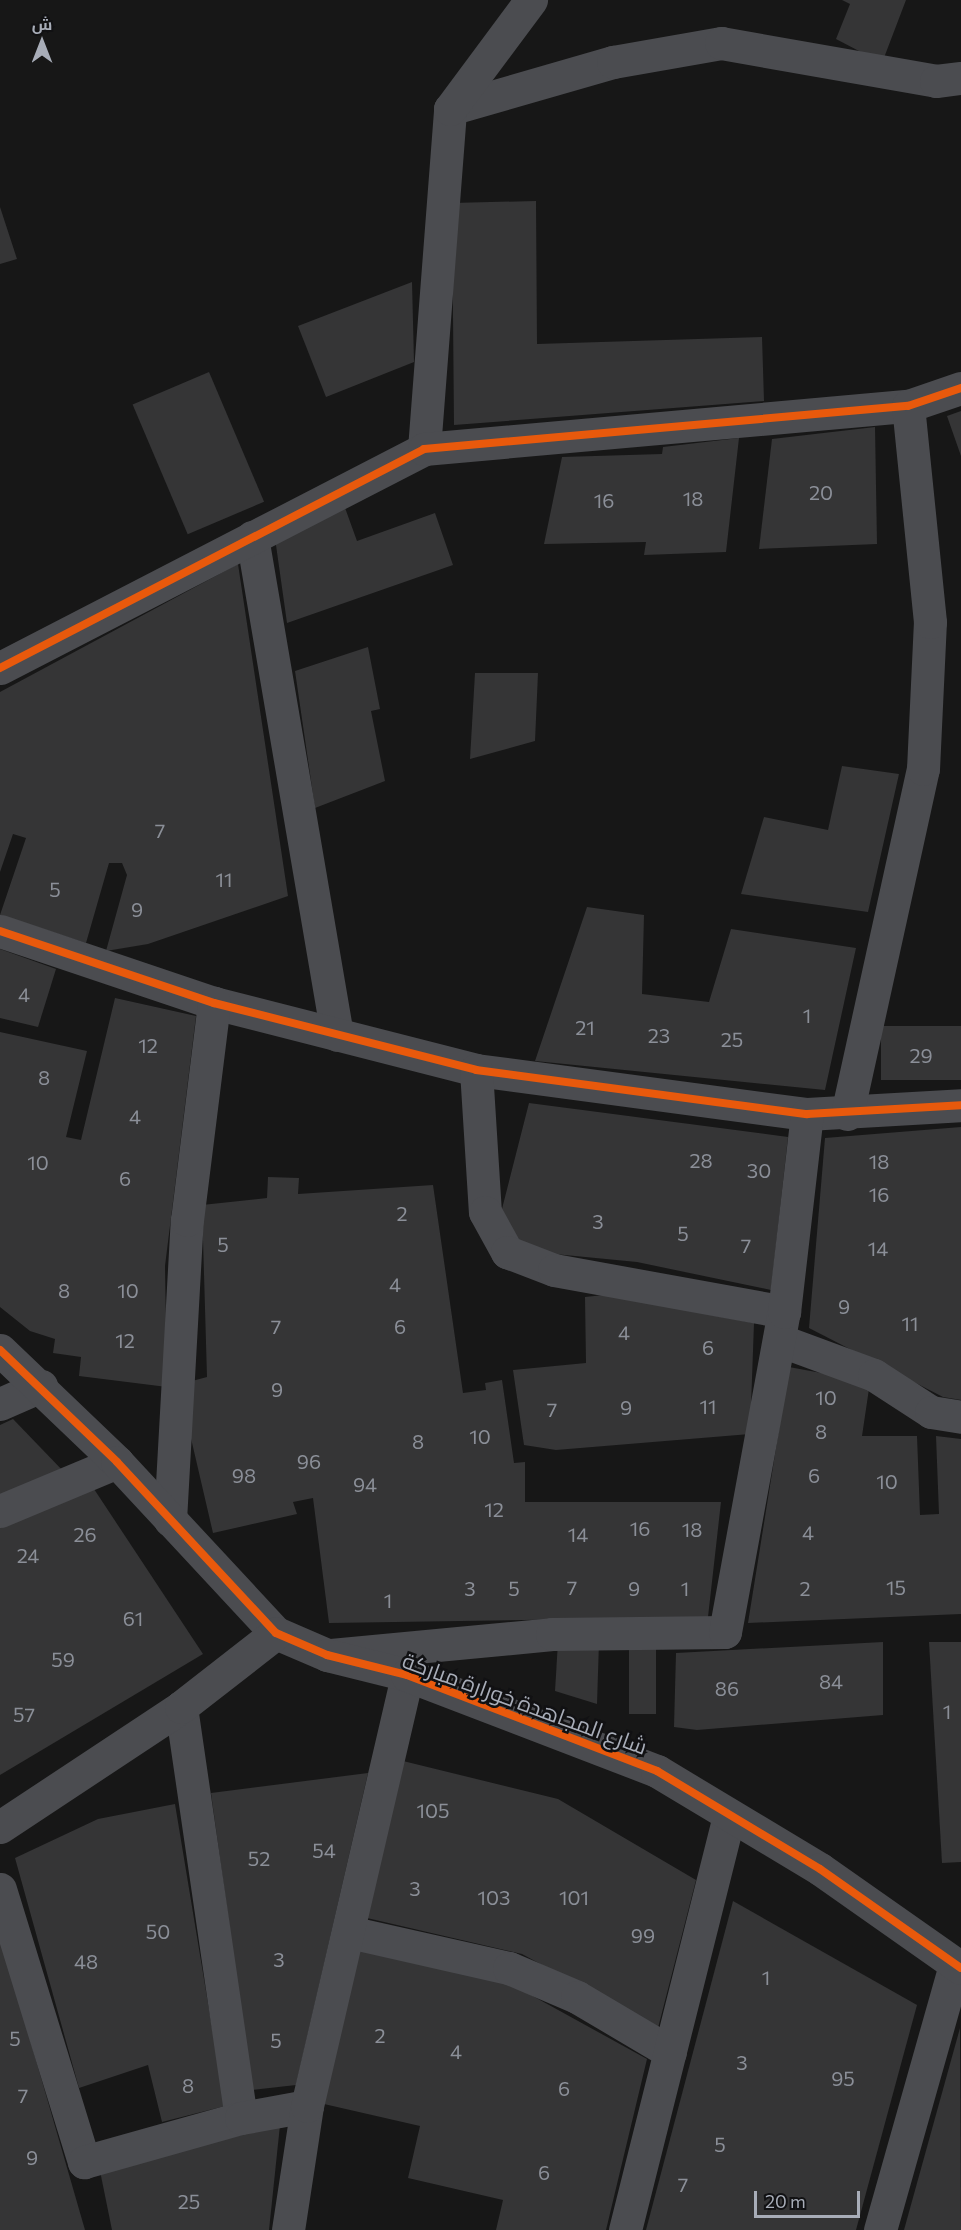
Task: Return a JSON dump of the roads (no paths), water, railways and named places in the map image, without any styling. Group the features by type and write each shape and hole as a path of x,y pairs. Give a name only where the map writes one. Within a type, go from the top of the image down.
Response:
{"street":[{"path":"424,448 450,110 531,0"},
{"path":"450,110 613,62 721,43 936,81 961,78"},
{"path":"0,668 424,448 908,405 961,388"},
{"path":"847,1114 922,769 930,622 908,405"},
{"path":"252,537 338,1035"},
{"path":"0,931 214,1003 476,1070 807,1114 847,1114 961,1105"},
{"path":"170,1520 188,1220 214,1003"},
{"path":"476,1070 485,1212 507,1252 554,1270 781,1326 874,1375 931,1412 961,1417"},
{"path":"327,1655 552,1634 724,1632 781,1326 807,1114"},
{"name":"شارع المجاهدة خورارة مباركة","path":"0,1350 41,1386 117,1462 276,1633 327,1655 407,1675 657,1771 820,1869 958,1967"},
{"path":"0,1404 41,1386"},
{"path":"0,1511 117,1462"},
{"path":"0,1827 181,1707 276,1633"},
{"path":"288,2230 307,2106 407,1675"},
{"path":"181,1707 241,2118"},
{"path":"625,2230 729,1816"},
{"path":"0,1889 84,2162 241,2118 307,2106"},
{"path":"349,1932 509,1968 576,1997 670,2052"},
{"path":"880,2230 958,1967"}]}
